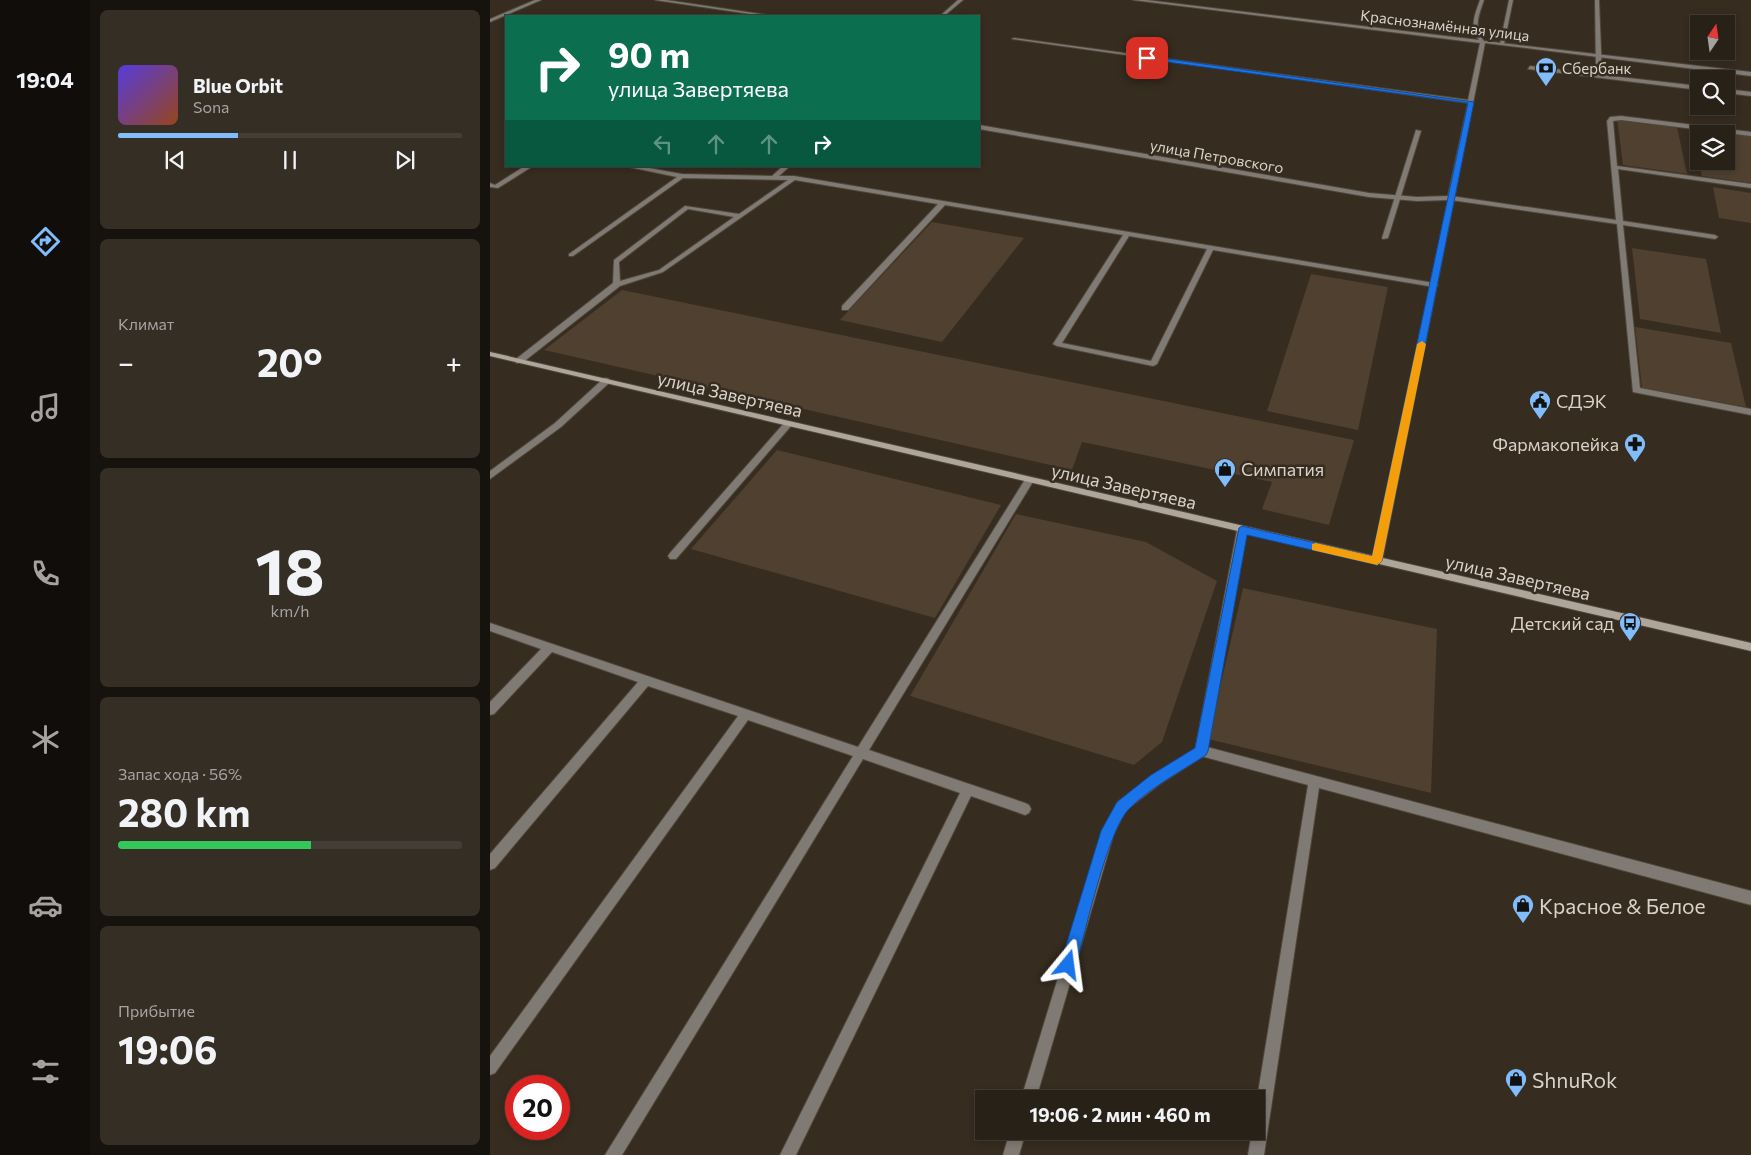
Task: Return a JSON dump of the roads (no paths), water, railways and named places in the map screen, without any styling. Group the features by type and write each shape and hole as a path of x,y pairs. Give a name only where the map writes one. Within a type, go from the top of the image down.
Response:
{"main road":[{"name":"улица Завертяева","path":"490,354 1751,647"}],"street":[{"path":"490,21 539,0"},
{"path":"657,0 762,15"},
{"path":"943,15 961,0"},
{"name":"Краснознамённая улица","path":"1135,0 1751,74"},
{"path":"1377,561 1483,42 1475,35 1474,26 1482,0"},
{"path":"1502,44 1511,0"},
{"path":"1597,0 1598,76"},
{"path":"716,7 722,3"},
{"path":"1014,39 1471,102"},
{"path":"1530,68 1690,87"},
{"path":"1735,92 1751,94"},
{"path":"1751,134 1612,118 1610,121 1636,390 1751,412"},
{"name":"улица Петровского","path":"980,127 1369,196 1451,198 1715,237"},
{"path":"1385,238 1418,131"},
{"path":"490,186 496,187 528,167"},
{"path":"634,167 682,176 794,178 1434,285"},
{"path":"774,178 786,167"},
{"path":"1614,167 1751,186"},
{"path":"571,255 682,176"},
{"path":"519,361 617,284 661,271 794,178"},
{"path":"844,308 943,203"},
{"path":"617,284 616,260 687,207 741,216"},
{"path":"1126,234 1057,344 1153,364 1211,248"},
{"path":"490,476 558,425 606,382"},
{"path":"673,556 788,424"},
{"path":"613,1155 1029,480"},
{"path":"1031,1090 1108,831 1122,806 1156,780 1201,751 1242,530"},
{"path":"490,627 1025,809"},
{"path":"490,710 550,647"},
{"path":"490,864 646,680"},
{"path":"490,1068 746,714"},
{"path":"1201,751 1751,898"},
{"path":"1256,1155 1314,782"},
{"path":"788,1155 968,790"},
{"path":"1011,1155 1015,1140"}],"place":[{"name":"Сбербанк","path":"1546,87"},
{"name":"СДЭК","path":"1540,420"},
{"name":"Фармакопейка","path":"1635,463"},
{"name":"Симпатия","path":"1225,488"},
{"name":"Детский сад","path":"1630,642"},
{"name":"Красное & Белое","path":"1523,924"},
{"name":"ShnuRok","path":"1516,1098"}]}
